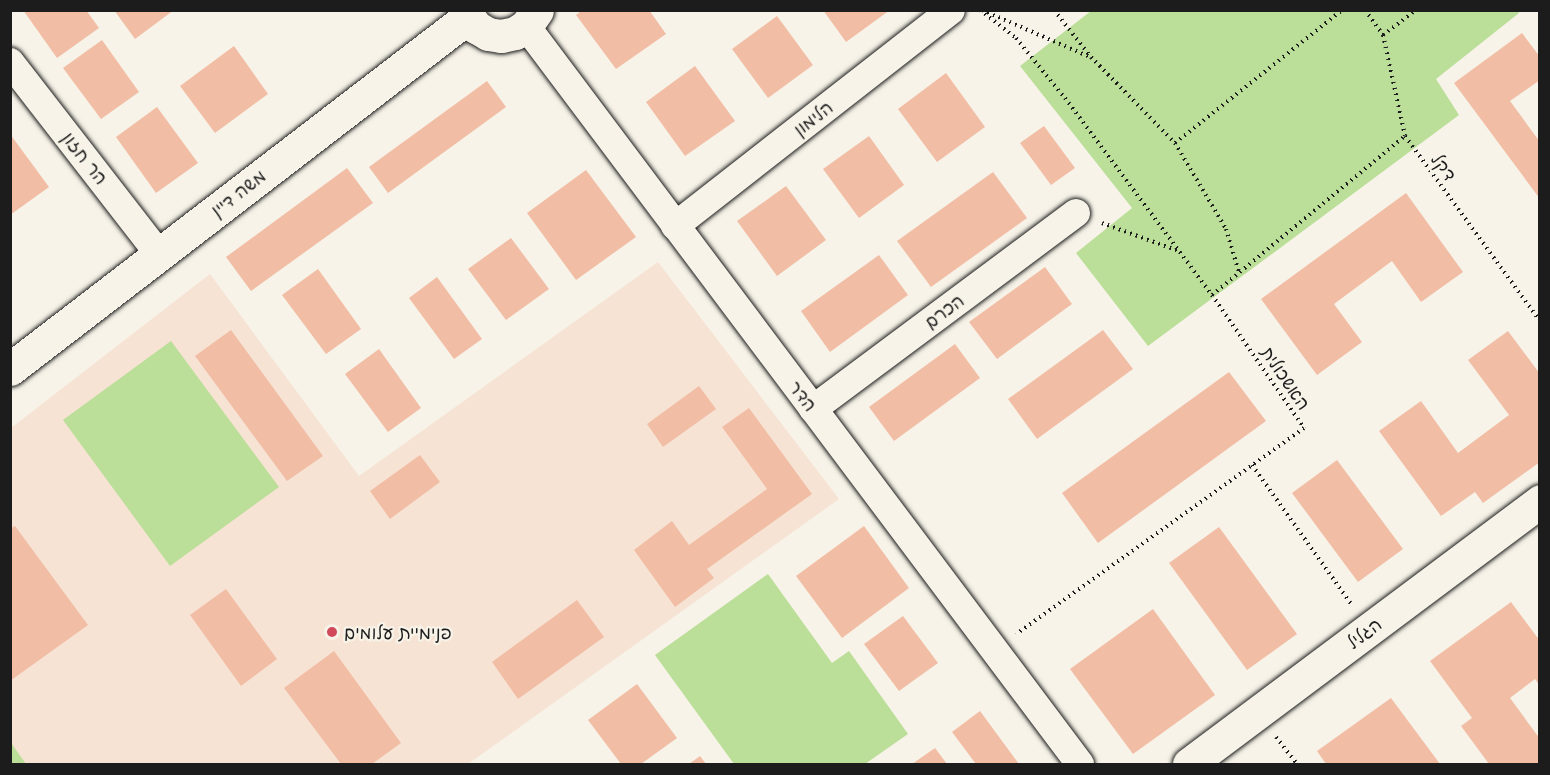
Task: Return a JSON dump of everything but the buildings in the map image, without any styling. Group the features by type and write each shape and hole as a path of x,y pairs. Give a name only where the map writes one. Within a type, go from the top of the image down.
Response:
{"street":[{"name":"הלימון","path":"675,226 951,10"},
{"path":"465,14 488,34 515,33 532,18"},
{"name":"משה דיין","path":"10,369 465,14"},
{"name":"הדר","path":"532,18 675,226 1080,765"},
{"name":"הר חזון","path":"10,62 159,254"},
{"name":"הכרם","path":"813,409 1076,213"},
{"name":"הגליל","path":"1189,765 1539,501"}],"path":[{"path":"981,10 1090,57"},
{"path":"981,10 1016,38 1065,98 1212,295 1405,136"},
{"path":"1054,10 1090,57 1175,143 1226,229 1239,272"},
{"path":"1175,143 1342,10"},
{"name":"דקל","path":"1365,10 1383,35 1405,136 1539,321"},
{"path":"1383,35 1416,10"},
{"path":"1076,213 1179,251"},
{"name":"האשכולית","path":"994,649 1304,428 1212,295"},
{"path":"1252,465 1369,629"}],"shaded area":[{"name":"פנימיית עלומים","path":"658,262 839,499 468,764 11,764 11,428 210,274 359,476"}],"green space":[{"path":"1517,10 1519,13 1436,79 1459,115 1148,346 1076,253 1132,208 1020,66 1091,11"},
{"path":"171,341 279,487 170,566 63,420"},
{"path":"768,574 832,663 849,651 908,734 865,764 734,764 655,655"},
{"path":"11,743 26,764 11,764"}],"place":[{"name":"פנימיית עלומים","path":"332,632"}]}
